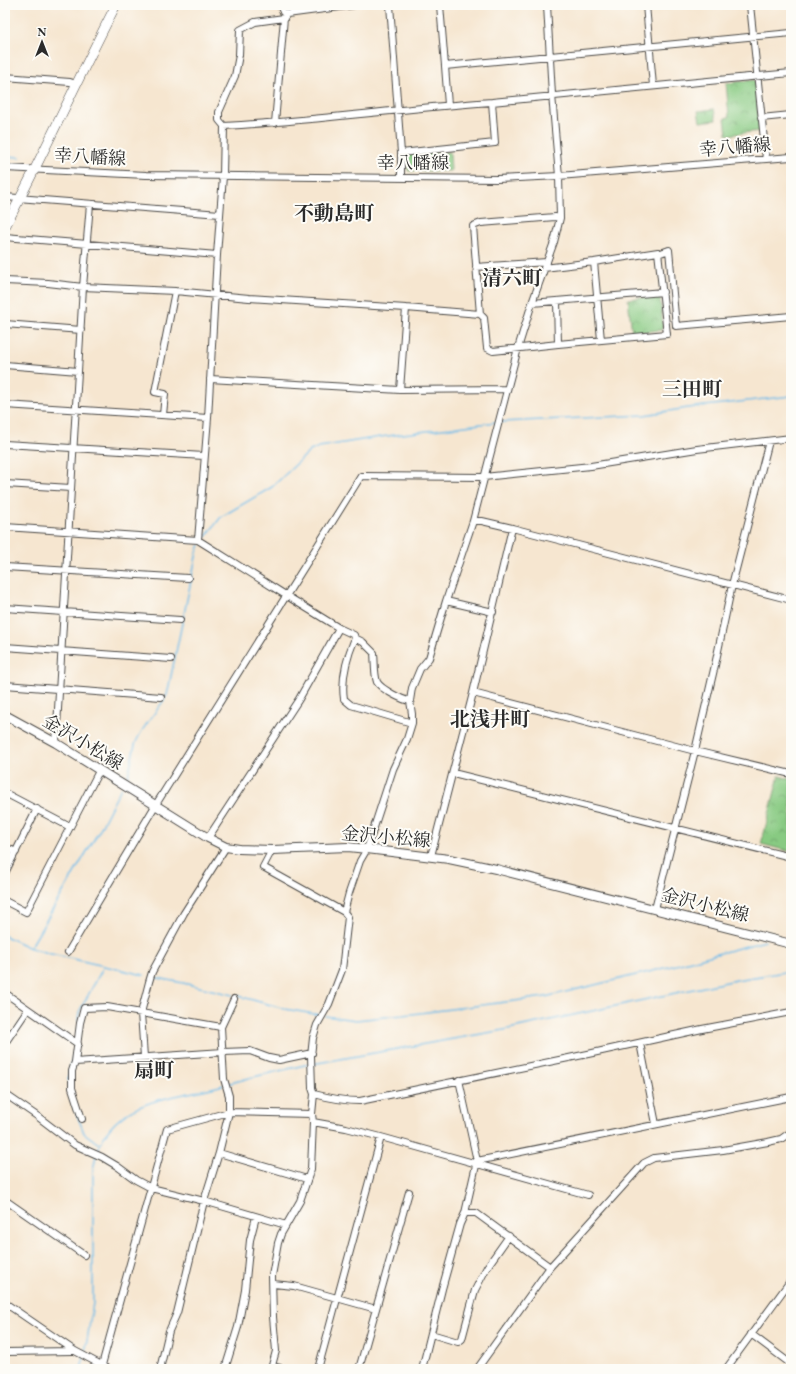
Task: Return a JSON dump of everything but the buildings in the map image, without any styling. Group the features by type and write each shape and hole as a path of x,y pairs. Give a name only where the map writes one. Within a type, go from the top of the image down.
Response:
{"highway":[{"path":"5,227 116,5"}],"main road":[{"name":"金沢小松線","path":"5,715 56,743 208,838 226,847 272,850 348,847 431,856 496,869 791,944"}],"street":[{"path":"275,123 285,16 280,5"},
{"path":"198,540 208,418 223,176 224,126 220,120 220,112 235,76 239,55 240,30 260,20 333,7 355,5"},
{"path":"390,5 401,153 401,178"},
{"path":"440,5 448,105"},
{"path":"344,912 349,893 360,861 367,849 393,769 407,739 412,724 410,701 412,688 420,669 429,658 446,601 473,521 518,348 554,242 560,218 559,176 549,56 547,5"},
{"path":"646,5 653,86"},
{"path":"750,5 756,77 766,159"},
{"path":"445,66 791,33"},
{"path":"224,126 275,123 448,105 791,73"},
{"path":"5,77 70,82 76,84"},
{"path":"401,153 495,143 492,102"},
{"path":"762,118 791,115"},
{"name":"幸八幡線","path":"5,168 34,168 146,175 497,179 559,176 791,157"},
{"path":"5,197 220,214"},
{"path":"56,743 83,287 90,204"},
{"path":"560,218 548,217 481,223 473,226 480,314 484,318 487,348 493,351 667,334 658,254"},
{"path":"5,237 217,255"},
{"path":"544,268 658,252 658,254 669,250 676,326 791,316"},
{"path":"476,268 546,262"},
{"path":"594,262 601,340"},
{"path":"5,281 48,283 83,287 175,290 249,298 480,314"},
{"path":"163,415 165,394 155,392 175,290"},
{"path":"532,304 663,292"},
{"path":"557,301 558,344"},
{"path":"400,390 406,308"},
{"path":"5,324 81,330"},
{"path":"5,365 78,371"},
{"path":"210,379 400,390 507,389"},
{"path":"5,405 208,418"},
{"path":"68,952 156,806 361,476 484,477 590,466 697,449 791,438"},
{"path":"655,909 695,751 732,585 769,441"},
{"path":"5,444 204,456"},
{"path":"5,484 72,488"},
{"path":"473,521 482,521 512,528 791,600"},
{"path":"5,527 198,540 339,628 354,635 355,638 363,642 374,653 378,683 385,689 405,700 410,701"},
{"path":"431,856 473,693 512,528"},
{"path":"5,567 188,578"},
{"path":"446,601 493,612"},
{"path":"5,608 180,620"},
{"path":"208,838 299,699 339,628"},
{"path":"355,638 347,660 344,676 342,689 344,700 350,705 412,724"},
{"path":"5,647 171,659"},
{"path":"5,685 160,697"},
{"path":"473,693 695,751 791,774"},
{"path":"5,901 26,912 99,771"},
{"path":"453,772 791,857"},
{"path":"5,792 70,827"},
{"path":"5,873 37,809"},
{"path":"5,847 16,852"},
{"path":"144,1057 141,1013 148,982 184,914 226,847"},
{"path":"272,850 263,868 344,912 348,917 342,970 329,1004 317,1025 311,1054 313,1091 311,1169 300,1201 286,1225 278,1243 272,1276 276,1351 271,1367 284,1369"},
{"path":"5,993 78,1044"},
{"path":"160,1369 169,1331 177,1313 204,1201 219,1153 229,1112 229,1096 224,1078 221,1027 234,999"},
{"path":"82,1119 72,1088 72,1071 75,1062 80,1023 84,1008 107,1007 221,1027"},
{"path":"5,1043 28,1009"},
{"path":"313,1091 328,1098 360,1101 702,1029 791,1012"},
{"path":"640,1043 656,1124"},
{"path":"75,1062 250,1051 278,1060 311,1054"},
{"path":"422,1369 460,1224 465,1214 476,1163 459,1080"},
{"path":"5,1094 75,1145 102,1157 136,1180 151,1188 204,1201 286,1225"},
{"path":"476,1163 656,1124 791,1097"},
{"path":"102,1365 168,1129 229,1112 312,1114"},
{"path":"313,1122 346,1128 381,1137 588,1195"},
{"path":"478,1369 548,1265 644,1163 654,1158 723,1150 768,1142 781,1139 791,1132"},
{"path":"318,1369 381,1137"},
{"path":"219,1153 307,1179"},
{"path":"359,1369 409,1192"},
{"path":"5,1200 84,1255"},
{"path":"465,1214 476,1213 548,1265"},
{"path":"225,1369 238,1327 245,1290 250,1240 256,1217"},
{"path":"431,1334 458,1342 462,1339 475,1290 488,1267 509,1236"},
{"path":"726,1369 791,1280"},
{"path":"273,1284 294,1286 376,1309"},
{"path":"5,1303 75,1351 109,1369"},
{"path":"751,1334 791,1364"},
{"path":"5,1352 75,1351"}],"green space":[{"path":"755,80 760,131 727,135 725,118 729,117 726,83"},
{"path":"714,109 716,120 700,122 698,111"},
{"path":"450,152 451,171 408,171 407,155"},
{"path":"660,297 663,327 661,330 632,333 628,299"},
{"path":"779,776 791,779 791,852 761,844"}],"waterway":[{"path":"5,156 20,157"},
{"path":"501,422 644,415 688,408 791,396"},
{"path":"204,539 221,517 272,487 310,451 319,447 380,437 496,422"},
{"path":"124,783 129,773 136,742 167,695 197,552 200,545"},
{"path":"30,948 99,831 121,788"},
{"path":"5,936 28,947 51,954 144,975"},
{"path":"325,1016 356,1020 545,997 661,969 765,941"},
{"path":"78,1020 79,1012 104,966"},
{"path":"312,1064 504,1030 736,980 791,971"},
{"path":"153,977 233,995"},
{"path":"239,996 285,1009 320,1015"},
{"path":"69,1086 68,1077 74,1051"},
{"path":"227,1084 309,1064"},
{"path":"97,1153 105,1135 117,1121 132,1111 149,1103 223,1085"},
{"path":"70,1092 84,1133 99,1144"},
{"path":"85,1353 93,1303 93,1170 96,1156"},
{"path":"81,1369 84,1357"}],"district":[{"name":"不動島町","path":"334,213"},
{"name":"清六町","path":"512,278"},
{"name":"三田町","path":"692,389"},
{"name":"北浅井町","path":"490,719"},
{"name":"扇町","path":"154,1070"}]}
